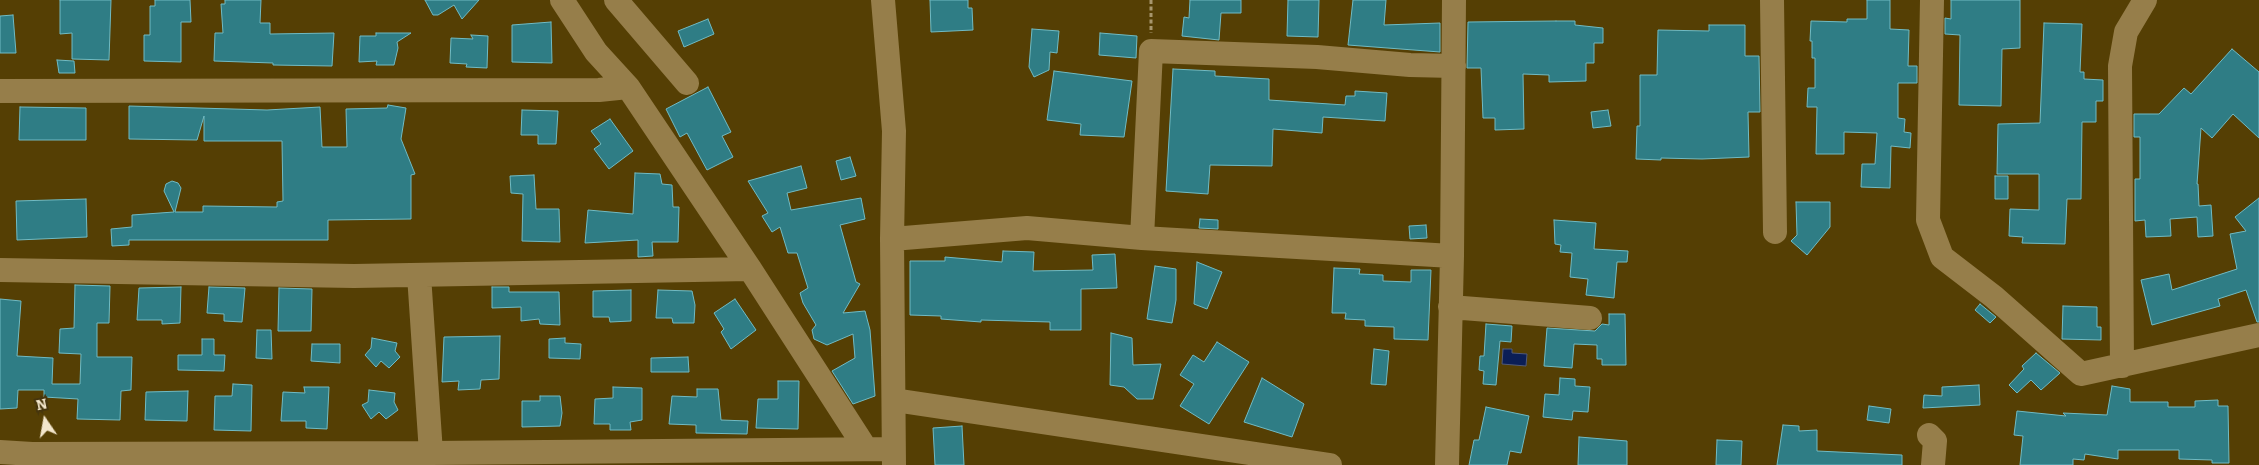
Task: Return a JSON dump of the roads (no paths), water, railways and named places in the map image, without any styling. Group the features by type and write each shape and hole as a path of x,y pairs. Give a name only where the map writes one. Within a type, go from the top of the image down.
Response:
{"street":[{"path":"562,0 596,52 628,87 750,269 866,449"},
{"path":"616,0 687,83"},
{"path":"0,452 430,459 866,449 893,457 892,238 894,131 883,0"},
{"path":"1447,465 1452,256 1454,0"},
{"path":"1772,0 1775,232"},
{"path":"1932,0 1928,220 1942,257 1994,297 2081,374 2259,335"},
{"path":"2122,366 2120,66 2126,32 2145,0"},
{"path":"1142,238 1151,51 1317,57 1454,66"},
{"path":"0,91 599,90 628,87"},
{"path":"892,238 1027,228 1142,238 1452,256"},
{"path":"0,270 354,276 750,269"},
{"path":"419,275 430,459"},
{"path":"1450,307 1590,318"},
{"path":"894,400 1330,465"},
{"path":"1929,435 1935,441 1933,465"}],"water":[{"path":"1503,349 1512,349 1512,353 1527,354 1526,366 1502,364"}]}
